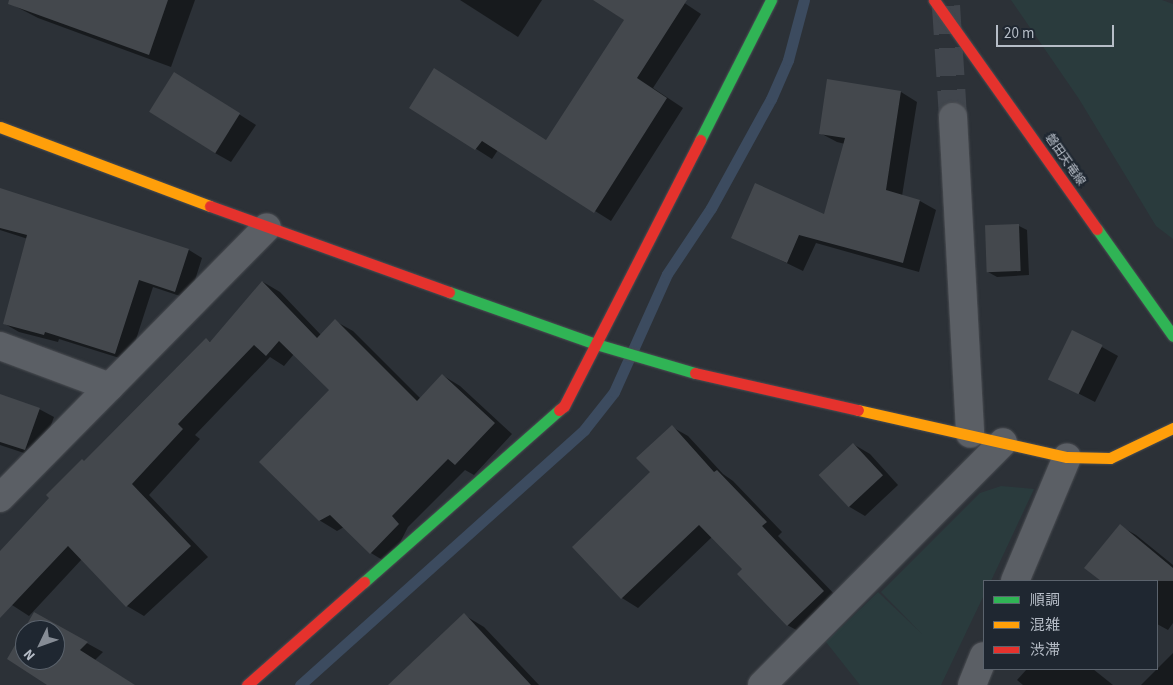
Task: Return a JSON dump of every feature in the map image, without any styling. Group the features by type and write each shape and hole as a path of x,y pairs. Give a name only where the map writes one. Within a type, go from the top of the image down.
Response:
{"street":[{"path":"247,685 564,406 771,0"},
{"name":"磐田天竜線","path":"934,0 1173,336"},
{"path":"953,117 970,434"},
{"path":"0,127 267,227 596,344 674,368 1067,457 1110,458 1173,428"},
{"path":"0,498 267,227"},
{"path":"0,346 110,387"},
{"path":"762,685 1003,442"},
{"path":"1015,580 1067,457"},
{"path":"972,685 983,658"}],"shaded area":[{"path":"1011,0 1162,0 1173,4 1173,239 1156,226 1079,99"},
{"path":"1001,486 1034,489 991,580 983,580 983,597 941,685 860,685 826,642 878,592 922,634 881,592 980,493"}],"building":[{"path":"9,0 168,0 149,55 8,4"},
{"path":"593,0 687,0 637,78 667,98 594,213 482,141 475,150 409,108 434,68 546,140 624,20"},
{"path":"174,72 240,113 215,153 149,112"},
{"path":"827,79 901,91 886,190 920,200 903,263 799,235 787,263 731,238 755,183 824,214 845,138 819,134"},
{"path":"0,188 189,249 175,292 139,280 115,354 45,332 44,335 3,324 27,235 0,228"},
{"path":"1019,224 1021,271 987,272 985,225"},
{"path":"262,281 317,338 335,319 417,401 442,374 495,423 455,465 448,459 392,516 399,524 370,554 330,515 319,521 259,462 329,390 279,341 266,356 254,345 178,424 183,429 132,484 191,546 126,607 68,546 0,618 0,551 49,498 46,495 82,459 84,461 206,338 210,342"},
{"path":"1072,330 1103,345 1078,394 1048,379"},
{"path":"0,394 40,408 25,450 0,442"},
{"path":"672,425 714,472 717,470 767,522 762,526 824,591 787,626 737,574 742,569 699,525 621,599 572,547 650,472 636,458"},
{"path":"853,443 883,475 849,507 819,475"},
{"path":"1120,524 1173,568 1173,581 1100,580 1084,568"},
{"path":"34,612 48,620 29,620"},
{"path":"464,613 531,685 388,685"},
{"path":"65,629 88,642 80,650 135,685 47,685 24,670 65,670"},
{"path":"15,645 15,664 7,659"}],"waterway":[{"path":"300,685 584,430 614,392 667,274 711,208 771,99 788,60 804,0"}],"tunnel":[{"path":"946,6 953,117"}],"traffic: fast":[{"path":"700,140 771,0"},
{"path":"1097,229 1173,336"},
{"path":"449,292 596,344 695,373"},
{"path":"364,582 559,410"}],"traffic: slow":[{"path":"0,127 210,206"},
{"path":"858,410 1067,457 1110,458 1173,428"}],"traffic: jam":[{"path":"934,0 1097,229"},
{"path":"559,410 564,406 700,140"},
{"path":"210,206 449,292"},
{"path":"695,373 858,410"},
{"path":"247,685 364,582"}]}
